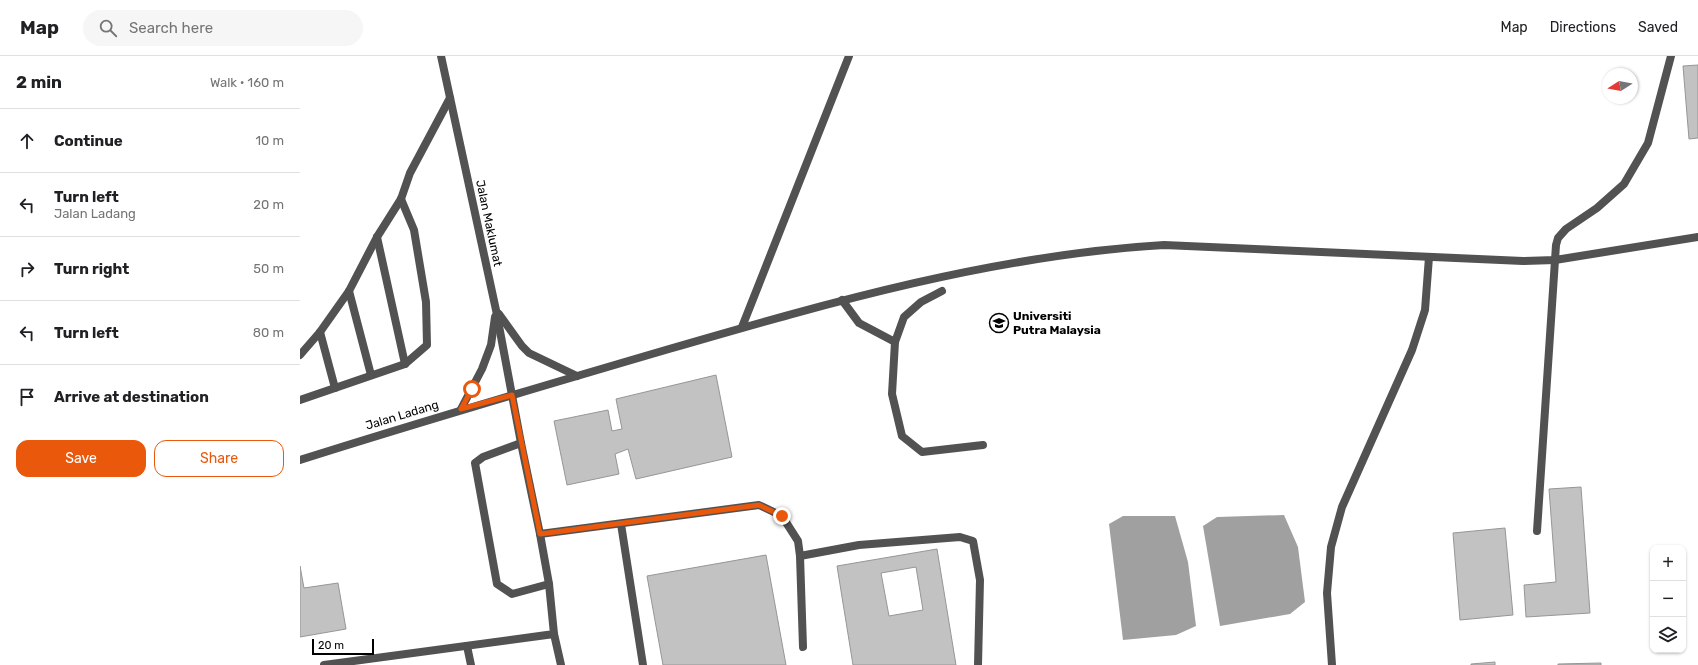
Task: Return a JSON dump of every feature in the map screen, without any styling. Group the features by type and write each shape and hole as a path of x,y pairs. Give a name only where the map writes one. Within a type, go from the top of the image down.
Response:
{"street":[{"name":"Jalan Maklumat","path":"441,56 496,310 540,534 549,584 554,634 561,665"},
{"path":"742,327 849,56"},
{"path":"1537,531 1555,260 1558,238 1566,229 1597,208 1624,184 1648,143 1671,56"},
{"path":"300,355 320,332 349,291 377,237 401,198 410,173 450,98"},
{"path":"300,400 405,364 427,345 426,302 414,230 401,198"},
{"path":"377,237 405,364"},
{"name":"Jalan Ladang","path":"300,460 461,409 742,327 842,300 950,275 1032,259 1164,245 1524,261 1555,260 1698,237"},
{"path":"1332,665 1327,593 1331,547 1342,507 1412,350 1425,310 1429,257"},
{"path":"349,291 371,375"},
{"path":"942,291 921,302 904,318 895,342 892,394 902,436 922,452 983,444"},
{"path":"842,300 859,323 895,342"},
{"path":"496,310 512,334 529,353 577,376"},
{"path":"461,409 482,369 491,345 496,310"},
{"path":"320,332 335,388"},
{"path":"521,443 483,457 475,463 497,584 512,594 549,584"},
{"path":"540,534 759,505 782,516 798,541 800,556 803,646"},
{"path":"621,524 643,665"},
{"path":"800,556 859,545 890,542 960,537 973,541 980,580 978,665"},
{"path":"324,665 554,634"},
{"path":"467,646 471,665"}],"shaded area":[{"path":"1284,515 1298,547 1305,602 1290,614 1220,626 1203,526 1217,517"},
{"path":"1123,516 1175,516 1188,562 1196,626 1176,635 1123,640 1109,524"}],"building":[{"path":"1698,65 1698,138 1689,139 1683,66"},
{"path":"716,375 732,457 636,479 628,449 615,454 619,474 567,485 554,421 608,410 612,431 622,429 616,399"},
{"path":"1581,487 1590,613 1526,617 1524,585 1556,582 1549,489"},
{"path":"1505,528 1513,615 1460,620 1453,533"},
{"path":"937,549 956,665 853,665 837,566","holes":["916,567 923,610 889,616 881,573"]},
{"path":"766,555 786,665 663,665 647,576"},
{"path":"300,566 304,588 338,583 346,629 300,637"},
{"path":"1495,662 1495,665 1471,665 1471,664"},
{"path":"1601,663 1601,665 1558,665 1558,664"}],"place":[{"name":"Universiti Putra Malaysia","path":"999,323"}],"route":[{"path":"472,389 461,409 512,395 540,534 759,505 782,516"}]}
